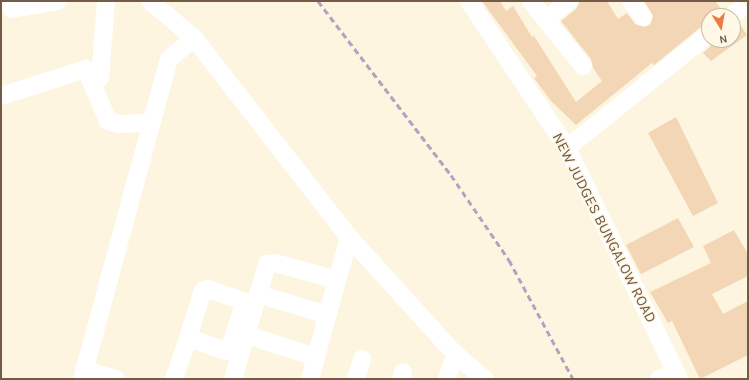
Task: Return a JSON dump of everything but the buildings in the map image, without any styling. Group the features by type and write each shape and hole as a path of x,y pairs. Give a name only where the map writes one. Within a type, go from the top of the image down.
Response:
{"street":[{"path":"11,1 12,9 58,1"},
{"path":"100,78 106,1"},
{"path":"150,1 194,38 350,237 455,354 484,379"},
{"name":"NEW JUDGES BUNGALOW ROAD","path":"469,1 568,148 672,377"},
{"path":"531,1 583,66"},
{"path":"546,20 569,1"},
{"path":"631,1 643,17"},
{"path":"116,379 83,375 169,59 194,38"},
{"path":"568,148 701,40"},
{"path":"1,96 86,68 108,121 119,124 152,123"},
{"path":"310,379 350,237"},
{"path":"233,379 268,264 271,262 337,280"},
{"path":"258,294 328,315"},
{"path":"246,335 316,357"},
{"path":"174,379 188,338"},
{"path":"447,379 455,354"},
{"path":"356,379 362,359"}],"railway":[{"path":"318,1 451,175 509,260 573,379"}]}
